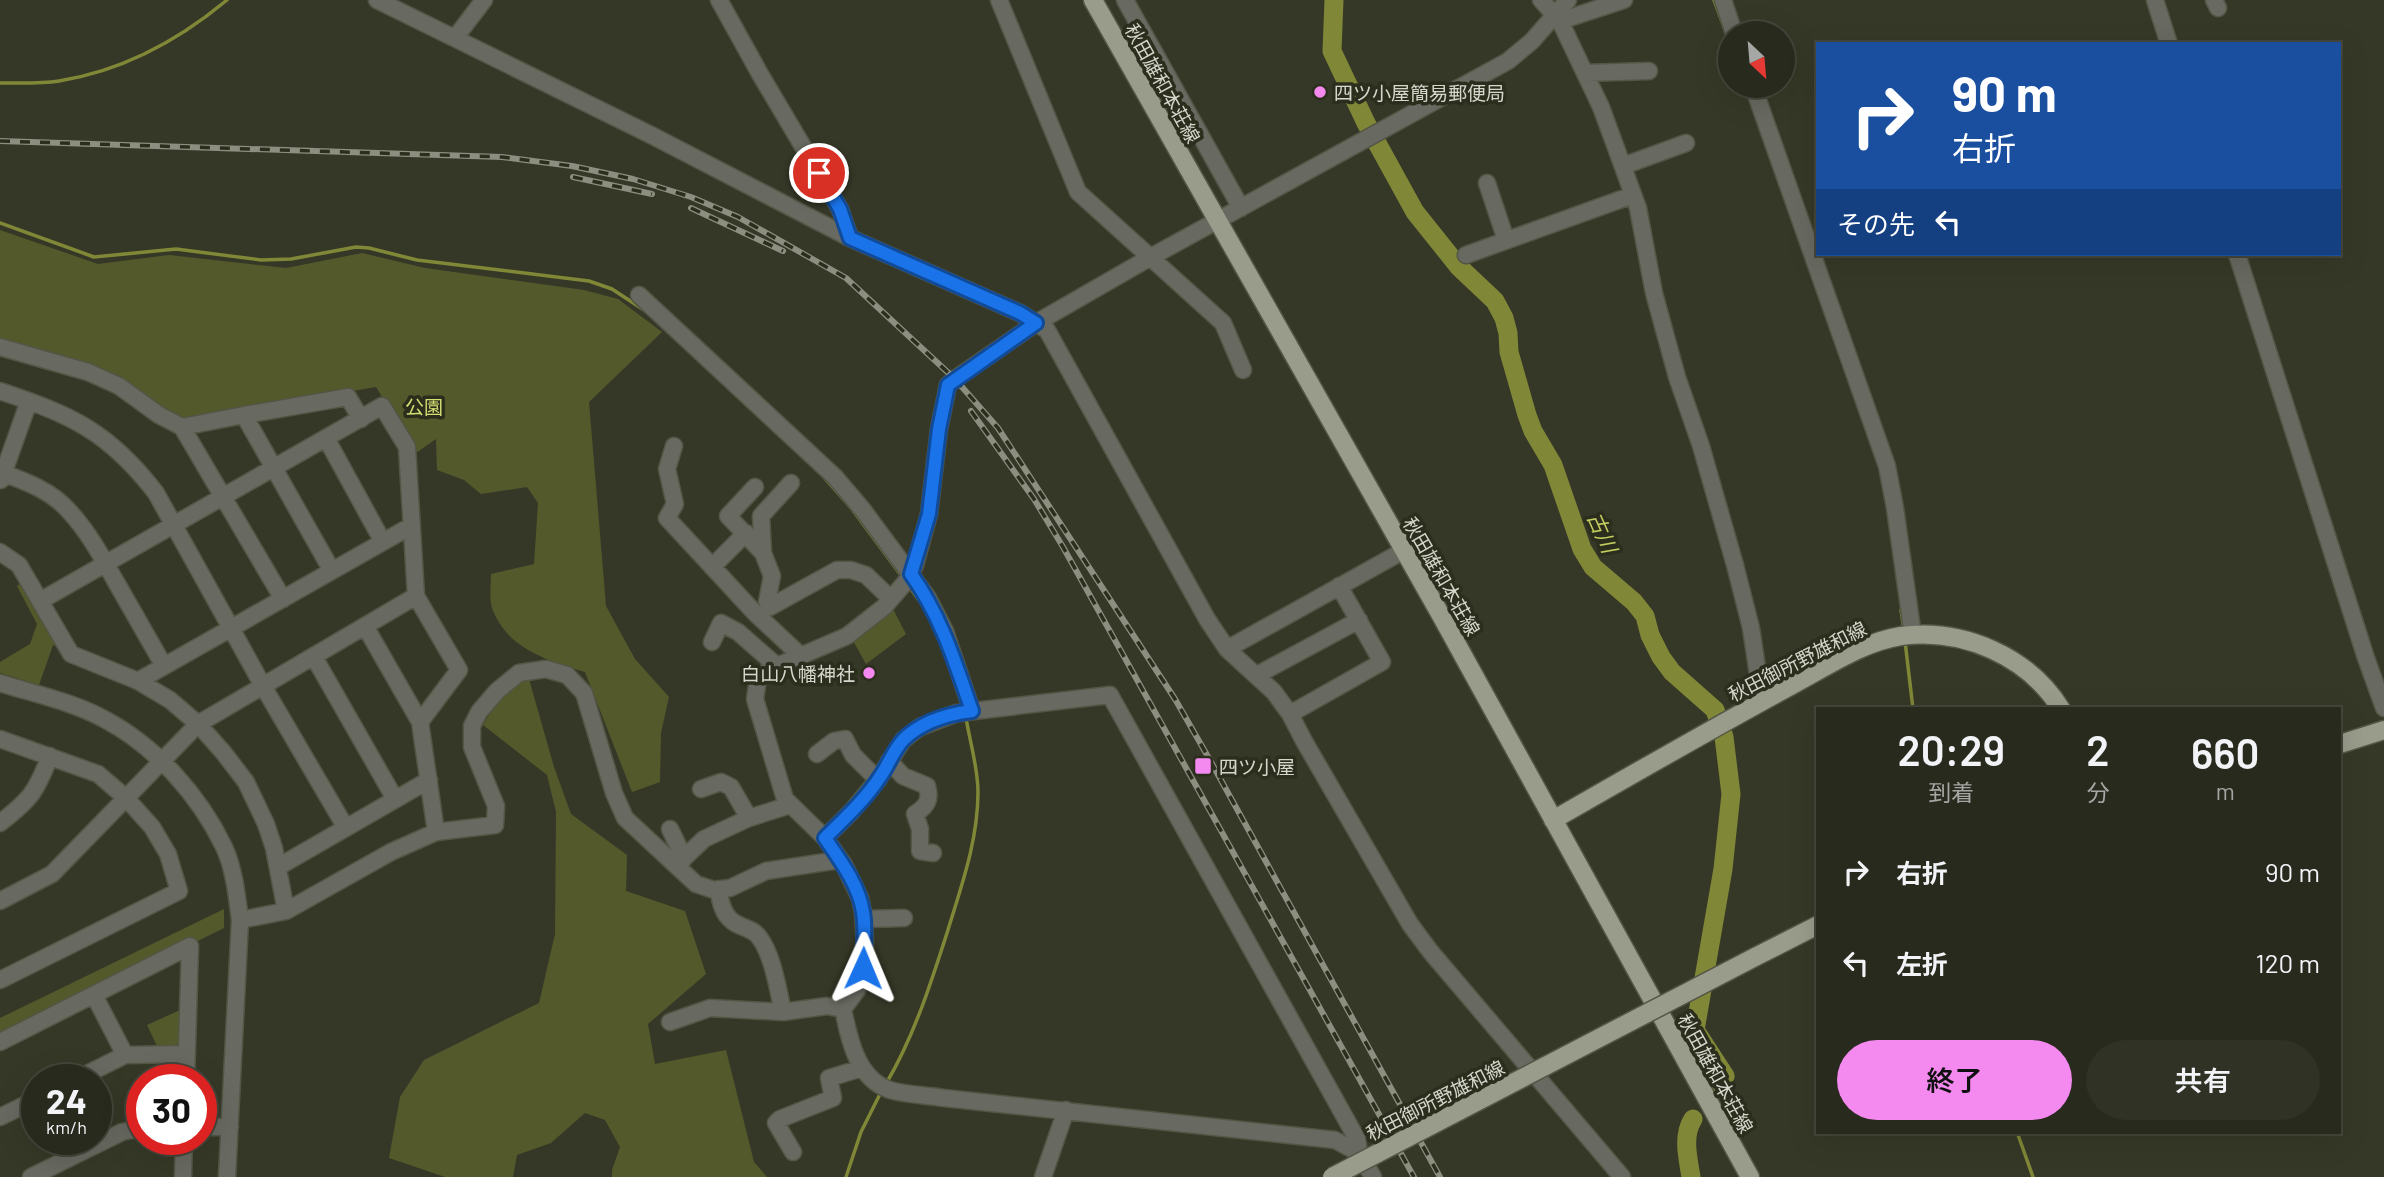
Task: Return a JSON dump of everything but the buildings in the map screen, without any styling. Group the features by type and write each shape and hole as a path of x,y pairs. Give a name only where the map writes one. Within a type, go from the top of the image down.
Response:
{"main road":[{"name":"秋田雄和本荘線","path":"1093,0 1443,619 1750,1177"},
{"name":"秋田御所野雄和線","path":"1553,820 1762,701 1880,641 1908,636 1939,636 1997,650 2049,689 2061,707"},
{"path":"2341,744 2384,730"},
{"name":"秋田御所野雄和線","path":"1332,1177 1816,926"}],"street":[{"path":"377,0 850,238 1020,313 1047,330 1207,619 1227,649 1274,692 1290,714 1410,924 1622,1177"},
{"path":"455,38 484,0"},
{"path":"719,0 840,209 850,238"},
{"path":"999,0 1077,192 1223,323 1243,370"},
{"path":"1125,0 1241,208"},
{"path":"1541,0 1557,19 1601,107 1638,208 1654,293 1701,446 1751,628 1762,701"},
{"path":"1359,1153 1335,1140 944,1098 884,1087 862,1068 843,1009 857,990 863,968 860,898 825,838 785,799 755,699 758,679 778,667 847,636 884,607 903,585 929,514 939,429 948,385 1036,323 1508,61 1557,19 1568,0"},
{"path":"1557,19 1624,0"},
{"path":"1723,0 1730,21"},
{"path":"2155,0 2168,42"},
{"path":"1585,73 1649,71"},
{"path":"1757,98 1887,466 1895,508 1908,636"},
{"path":"1623,166 1686,143"},
{"path":"1487,183 1506,240"},
{"path":"1465,255 1633,195"},
{"path":"2238,256 2384,708"},
{"path":"639,295 835,477 863,510 903,585"},
{"path":"0,347 88,373 119,386 159,415 183,427 283,599"},
{"path":"0,391 74,419 110,442 141,473 156,493 263,686 346,828"},
{"path":"183,427 348,397 361,419"},
{"path":"29,401 2,478 39,488 68,509 85,530 164,666"},
{"path":"40,601 382,406 407,447 416,596 459,670 420,722"},
{"path":"244,415 332,571"},
{"path":"326,438 383,542"},
{"path":"674,446 667,469 675,504 667,518 712,567 766,613 802,657"},
{"path":"766,613 772,576 763,553 761,516 791,483"},
{"path":"755,487 728,516 763,553"},
{"path":"138,681 411,526"},
{"path":"712,567 746,533"},
{"path":"1227,649 1403,551"},
{"path":"0,552 19,565 71,654 138,681 170,700 198,724 223,752 246,782 266,824 286,911"},
{"path":"766,613 838,570 851,570 903,585 929,598 945,631 967,711"},
{"path":"1290,714 1382,662 1339,586"},
{"path":"0,901 52,874 198,724 416,596"},
{"path":"1257,675 1359,620"},
{"path":"712,642 721,623 753,644 778,667"},
{"path":"365,626 420,722 436,832"},
{"path":"314,657 395,800"},
{"path":"240,919 286,911 391,852 436,832 495,825 496,806 472,747 472,726 479,712 497,691 519,673 546,669 567,675 584,693 614,793 625,818 682,863"},
{"path":"0,683 105,719 135,737 162,761 198,803 225,848 240,919 227,1177"},
{"path":"825,838 878,780 903,740 920,727 967,711 1111,695 1357,1139 1359,1153 1373,1177"},
{"path":"0,739 98,774 127,798 152,827 168,854 179,891 0,979"},
{"path":"817,754 834,741 845,739 853,755 878,780"},
{"path":"0,823 36,790 50,756"},
{"path":"889,761 902,776 927,786 930,797 925,808 915,814 920,829 920,851 933,853"},
{"path":"278,867 429,780"},
{"path":"701,789 721,782 731,787 749,818"},
{"path":"682,863 704,839 749,818 790,805"},
{"path":"670,829 682,863 696,884 718,889 730,888 766,871 839,860"},
{"path":"718,889 730,920 753,930 761,939 776,976 783,1012"},
{"path":"863,919 904,918"},
{"path":"0,1042 190,946 187,1064"},
{"path":"94,995 125,1055"},
{"path":"670,1022 710,1008 783,1012 827,1006 843,1009"},
{"path":"107,1064 125,1055 187,1054"},
{"path":"793,1152 776,1123 832,1098 829,1078 862,1068"},
{"path":"0,1117 21,1107"},
{"path":"1043,1177 1066,1110"},
{"path":"217,1127 230,1127"},
{"path":"31,1177 126,1131"},
{"path":"183,1177 184,1155"}],"green space":[{"name":"公園","path":"0,230 98,264 169,255 286,268 362,253 425,268 584,290 618,299 662,332 589,402 606,606 635,659 669,697 661,733 660,782 632,792 585,672 543,657 518,643 499,622 492,608 491,574 534,564 538,503 527,487 481,494 464,480 437,470 436,439 416,453 376,387 183,420 132,386 0,346"},
{"path":"24,581 65,650 53,645 39,685 0,673 0,662 30,644 37,624 17,586"},
{"path":"893,609 906,634 866,664 852,639"},
{"path":"529,679 554,767 571,814 627,855 626,891 685,911 706,974 648,1024 655,1064 726,1050 754,1162 767,1177 612,1177 620,1147 605,1120 585,1113 551,1143 517,1155 513,1177 445,1177 389,1158 400,1097 424,1060 539,1003 555,934 556,812 547,775 483,725 508,691"},
{"path":"224,909 224,928 0,1039 0,1018"},
{"path":"180,1010 181,1042 178,1047 158,1048 147,1025"}],"waterway":[{"path":"0,83 52,82 127,62 169,41 227,0"},
{"name":"古川","path":"1334,0 1332,51 1366,123 1415,212 1459,267 1495,301 1504,318 1509,352 1527,415 1553,465 1582,549 1593,567 1634,602 1645,616 1650,635 1672,672 1715,710 1724,737 1731,794 1723,869 1695,1030 1725,1076 1719,1084"},
{"path":"1714,0 1722,21"},
{"path":"0,223 94,257 176,249 261,260 291,259 356,247 369,248 417,260 589,281 612,289 644,310"},
{"path":"678,341 808,462"},
{"path":"824,477 852,509 903,578"},
{"path":"908,585 926,610"},
{"path":"1901,610 1904,630"},
{"path":"1905,641 1913,707"},
{"path":"887,1082 906,1046 928,990 972,846 978,783 966,718"},
{"path":"846,1177 861,1132 881,1092"},
{"name":"古川","path":"1691,1177 1687,1140 1693,1119"},
{"path":"2018,1134 2033,1177"}],"railway":[{"path":"0,141 502,157 572,166 633,179 691,197 738,217 846,278 955,379 998,428 1175,699 1440,1177"},
{"path":"573,177 652,194"},
{"path":"691,208 783,251"},
{"path":"971,411 1034,499 1063,547 1414,1177"}],"place":[{"name":"四ツ小屋簡易郵便局","path":"1320,92"},
{"name":"白山八幡神社","path":"869,673"},
{"name":"四ツ小屋","path":"1203,766"}],"route":[{"path":"819,173 840,209 850,238 1020,313 1036,323 948,385 939,429 929,514 911,574 929,598 945,631 972,711 935,720 903,740 879,778 825,838 844,865 860,898 865,941 863,968"}]}
